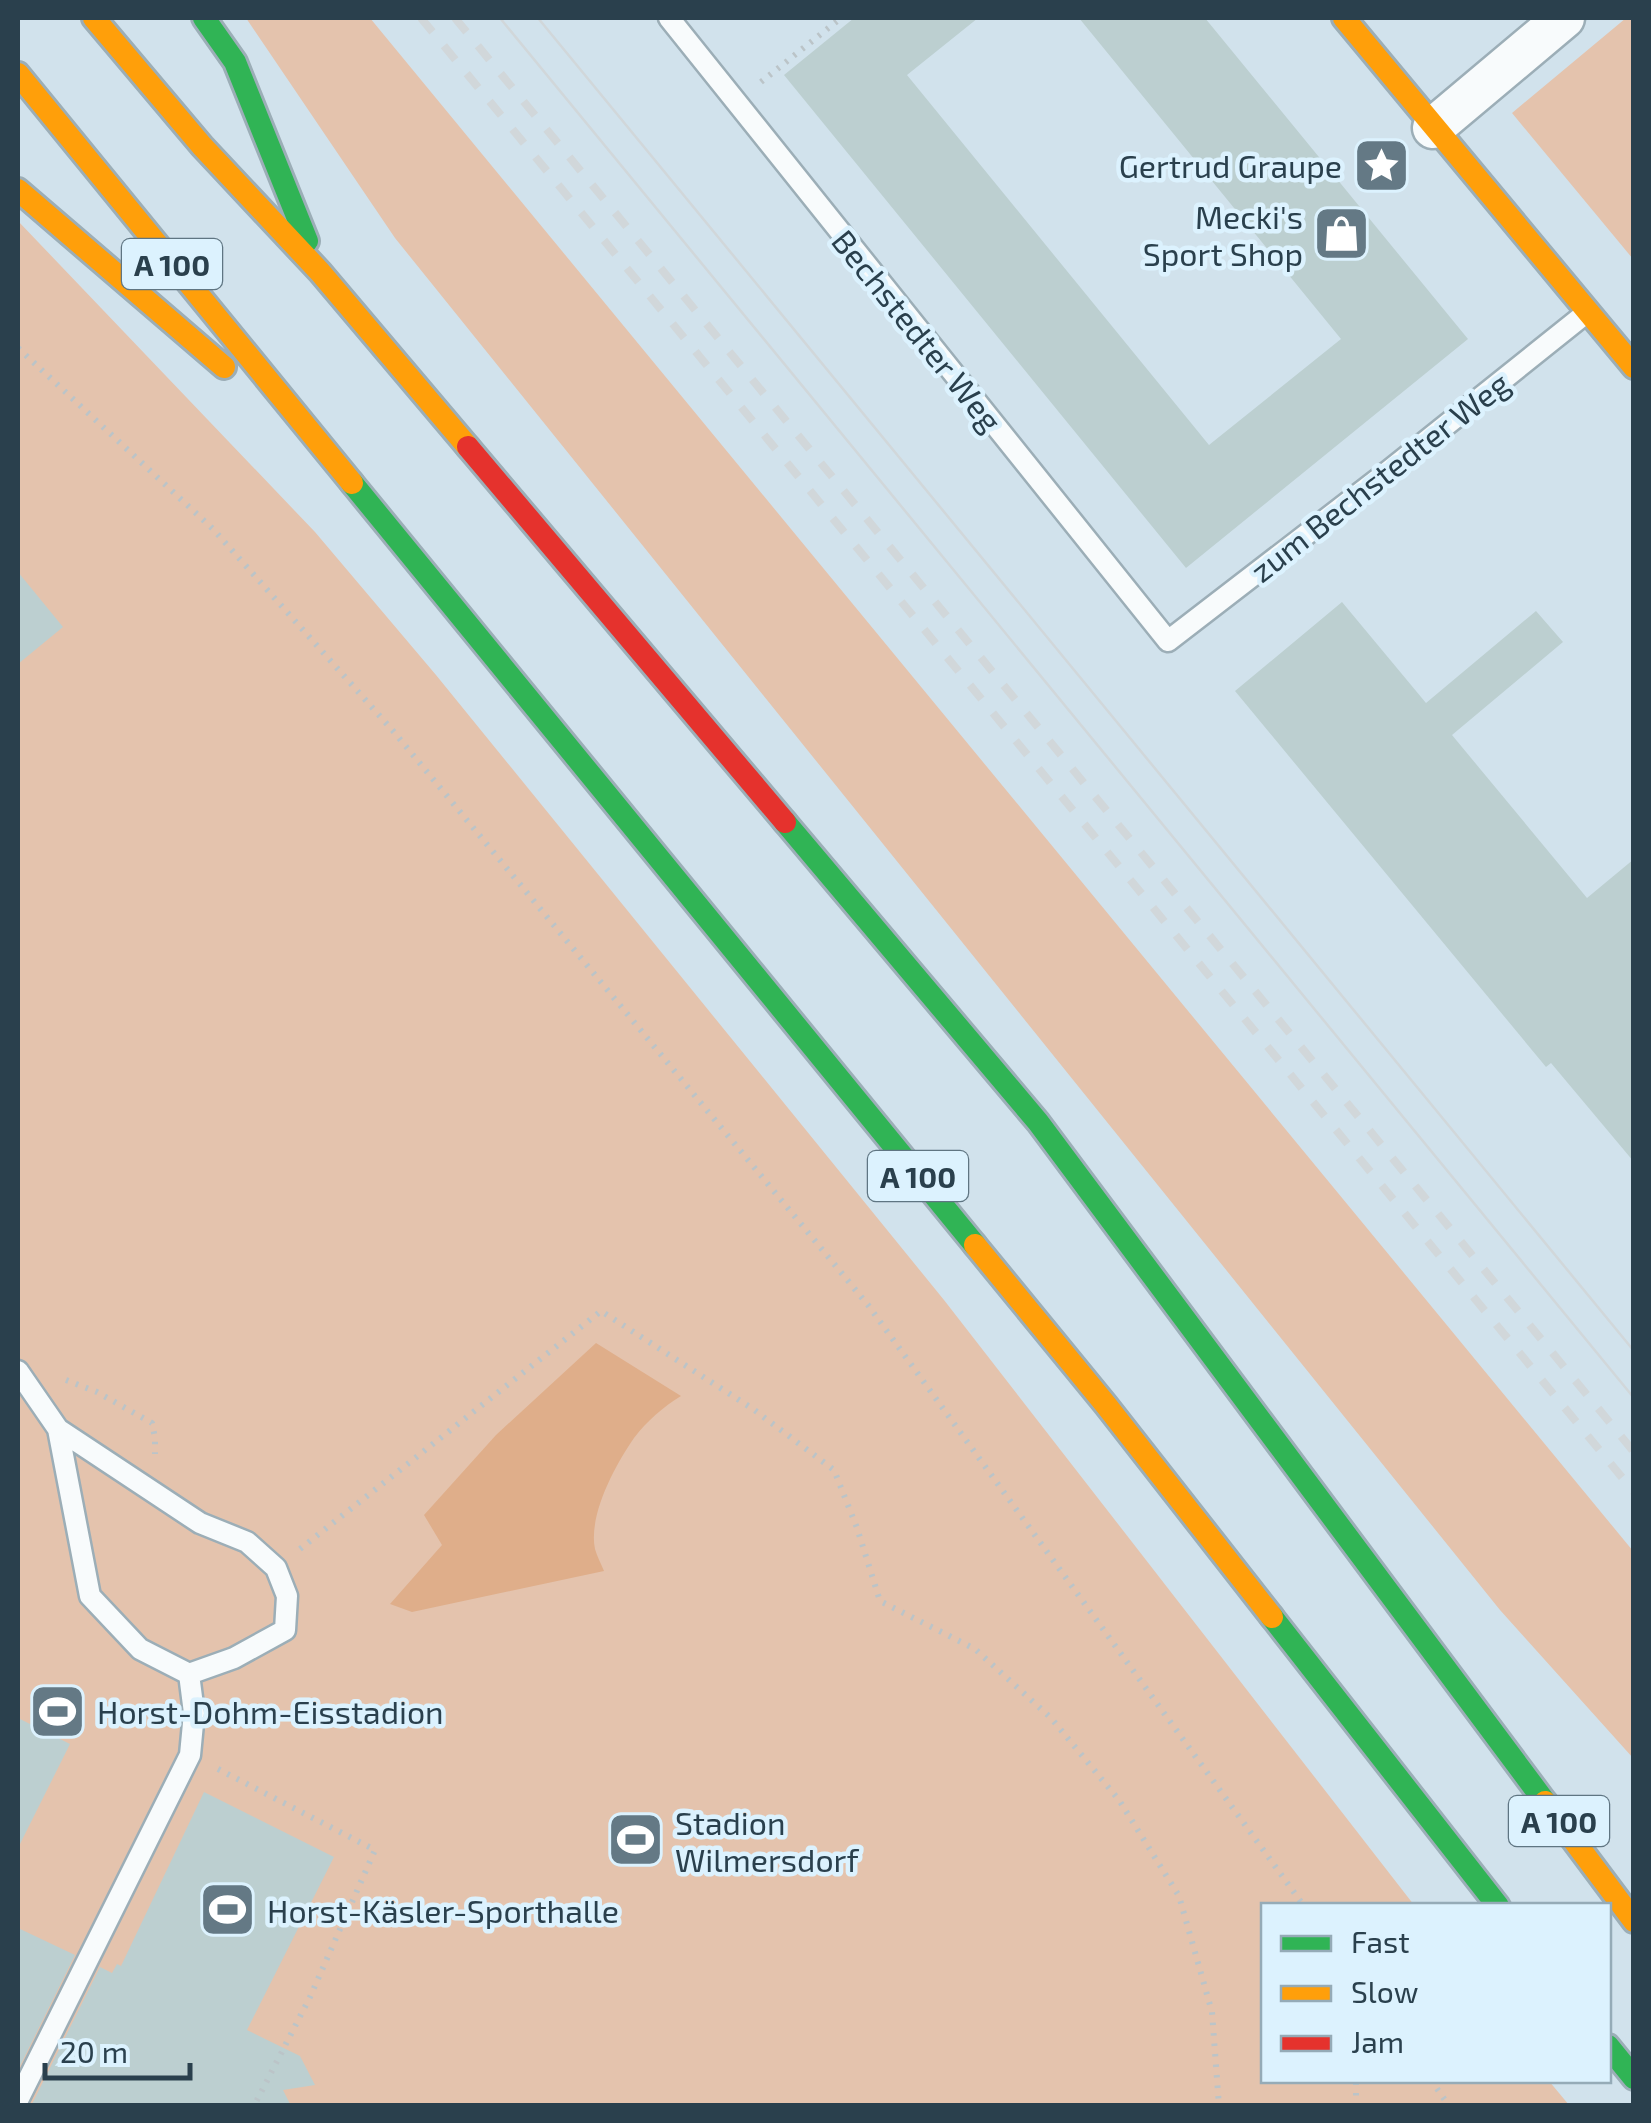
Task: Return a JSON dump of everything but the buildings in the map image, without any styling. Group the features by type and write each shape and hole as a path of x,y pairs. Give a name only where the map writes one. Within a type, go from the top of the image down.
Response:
{"main road":[{"name":"A 100","path":"94,18 202,146 320,272 1038,1122 1634,1922"},
{"path":"204,18 235,62 320,272"},
{"path":"1344,18 1634,367"},
{"name":"A 100","path":"18,74 1093,1389 1496,1903"},
{"path":"18,190 327,454"},
{"path":"1484,1721 1579,1812"},
{"path":"1611,2050 1634,2078"}],"street":[{"path":"1434,128 1564,18"}],"lane":[{"name":"Bechstedter Weg","path":"669,18 1168,641"},
{"name":"zum Bechstedter Weg","path":"1168,641 1589,311"},
{"path":"18,1371 58,1429 200,1524 247,1542 276,1568 287,1596 285,1630 234,1658 189,1674 140,1650 90,1596 58,1429"},
{"path":"18,2100 190,1755 194,1713 189,1674"}],"path":[{"path":"736,102 841,18"},
{"path":"18,348 213,529 381,718 868,1305 1302,1903"},
{"path":"276,1568 601,1311 752,1409 834,1470 880,1601 976,1648 1051,1718 1119,1800 1178,1896 1212,2012 1219,2106"},
{"path":"52,1375 97,1392 152,1423 161,1499"},
{"path":"190,1755 376,1850 310,1997 254,2106"},
{"path":"1433,2083 1449,2106"}],"shaded area":[{"path":"246,18 370,18 1633,1551 1633,1758 1500,1610 395,238"},
{"path":"1626,18 1634,18 1633,259 1512,113"},
{"path":"18,221 315,532 436,675 944,1300 1412,1903 1261,1903 1261,2083 1551,2083 1569,2105 18,2105"},
{"path":"596,1343 681,1396 634,1438 605,1491 594,1536 604,1571 412,1612 390,1604 442,1545 424,1515 496,1435"}],"tram line":[{"path":"500,18 1634,1398"},
{"path":"538,18 1634,1351"}],"railway":[{"path":"421,18 1634,1492"},
{"path":"455,18 1634,1452"}],"traffic: fast":[{"path":"204,18 235,62 307,241"},
{"path":"352,483 975,1245"},
{"path":"785,822 1038,1122 1545,1802"},
{"path":"1272,1617 1496,1903"},
{"path":"1611,2050 1634,2078"}],"traffic: slow":[{"path":"94,18 202,146 320,272 468,447"},
{"path":"1344,18 1634,367"},
{"path":"18,74 352,483"},
{"path":"18,190 224,367"},
{"path":"975,1245 1272,1617"},
{"path":"1545,1802 1634,1921"}],"traffic: jam":[{"path":"468,447 785,822"}],"place":[{"name":"Gertrud Graupe","path":"1381,165"},
{"name":"Mecki's Sport Shop","path":"1342,234"},
{"name":"Horst-Dohm-Eisstadion","path":"58,1711"},
{"name":"Stadion Wilmersdorf","path":"636,1840"},
{"name":"Horst-Käsler-Sporthalle","path":"228,1910"}]}
